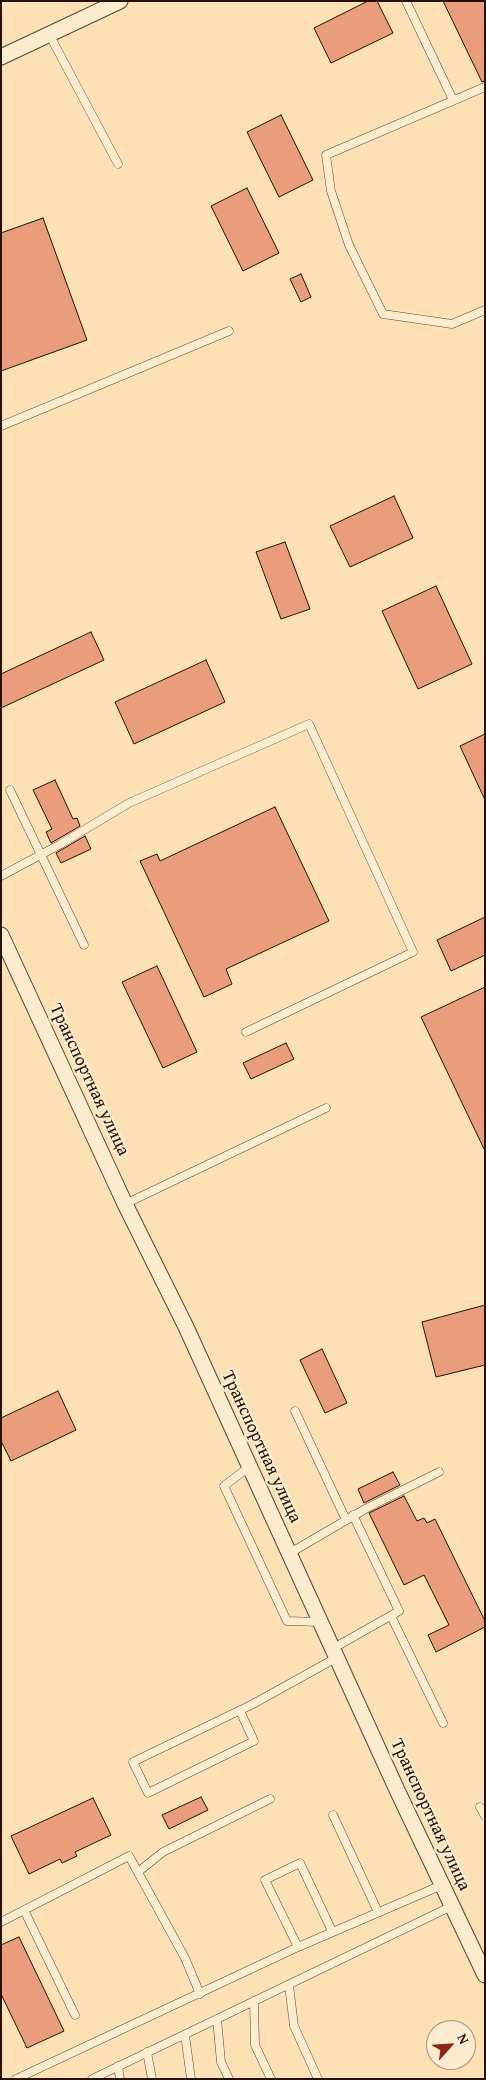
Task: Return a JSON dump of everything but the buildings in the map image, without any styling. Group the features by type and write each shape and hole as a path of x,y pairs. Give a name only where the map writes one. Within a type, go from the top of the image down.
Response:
{"street":[{"path":"1,57 120,1"},
{"name":"Транспортная улица","path":"1,936 125,1204 186,1327 290,1553 334,1654 442,1885 483,1966"}],"lane":[{"path":"406,1 453,100"},
{"path":"49,34 118,164"},
{"path":"485,87 326,155 331,191 349,245 383,314 452,324 485,310"},
{"path":"1,426 229,332"},
{"path":"1,876 41,855 129,803 309,724 413,952 246,1032"},
{"path":"10,790 84,945"},
{"path":"125,1204 326,1108"},
{"path":"240,1711 254,1741 148,1793 133,1762 240,1711 334,1654 399,1611 295,1412"},
{"path":"249,1467 224,1486 287,1621 320,1622"},
{"path":"290,1553 350,1518 439,1472"},
{"path":"391,1616 443,1723"},
{"path":"138,1872 163,1852 270,1799"},
{"path":"480,1807 485,1816"},
{"path":"333,1815 378,1912"},
{"path":"1,1922 129,1856 185,1958 200,1994"},
{"path":"298,1947 265,1880 300,1863 332,1931"},
{"path":"16,2079 332,1931 442,1885"},
{"path":"92,2079 452,1906"},
{"path":"24,1910 75,2014"},
{"path":"288,1985 294,2026 318,2079"},
{"path":"254,2002 255,2045 270,2079"},
{"path":"217,2020 221,2062 229,2079"},
{"path":"185,2035 191,2079"},
{"path":"148,2052 152,2079"},
{"path":"118,2066 120,2079"}]}
